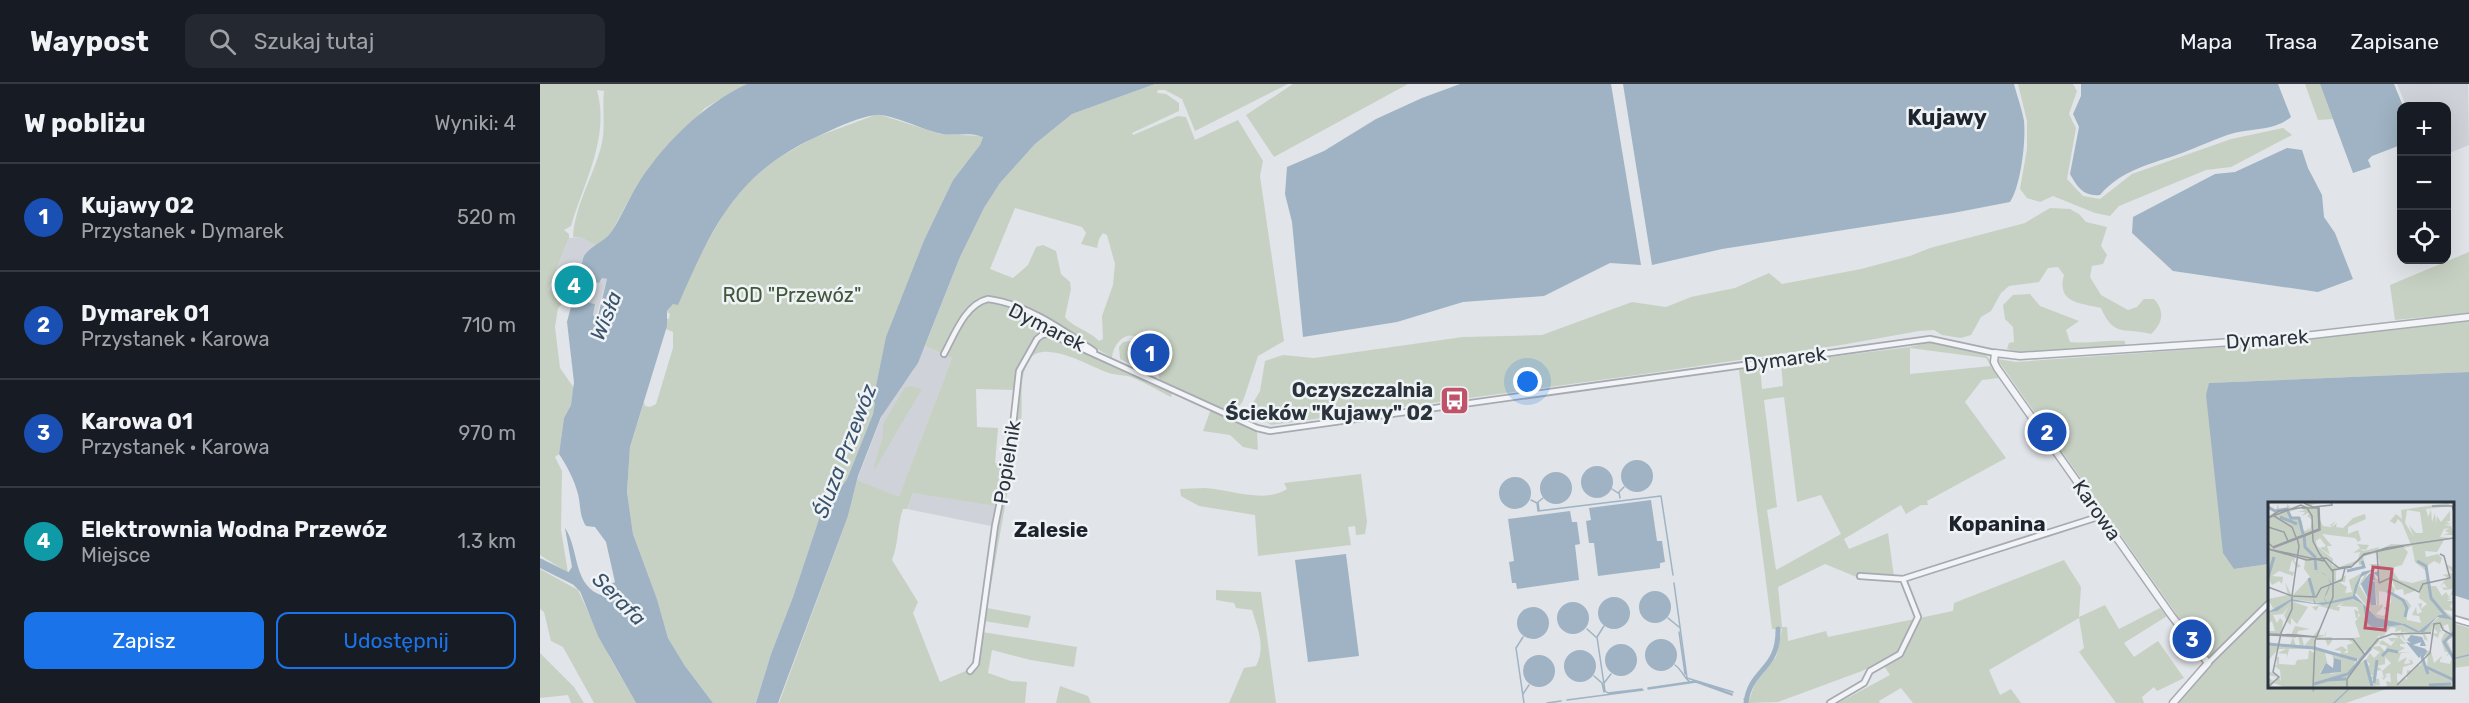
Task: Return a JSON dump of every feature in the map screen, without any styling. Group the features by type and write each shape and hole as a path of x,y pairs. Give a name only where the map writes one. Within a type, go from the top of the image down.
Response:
{"street":[{"name":"Dymarek","path":"944,354 966,315 977,304 988,299 1038,317 1067,333 1105,359"},
{"name":"Dymarek","path":"1115,363 1257,428 1270,430 1930,339 2020,356 2349,332 2469,317"},
{"name":"Popielnik","path":"970,671 976,664 995,526 1010,452 1019,371 1037,339 1048,334 1115,363"},
{"name":"Karowa","path":"1995,353 1996,367 2208,663"},
{"path":"1860,576 1903,579 2101,516"},
{"path":"1830,703 1864,683 1870,670 1900,654 1917,617 1903,579"},
{"path":"2173,703 2208,663 2268,604"},
{"path":"2454,619 2469,623"}],"shaded area":[{"path":"2397,84 2468,84 2469,145 2451,152 2451,102 2404,102"},
{"path":"580,237 597,246 590,250 582,261 581,278 599,283 602,278 607,279 596,317 593,315 595,304 573,301 548,291 569,238"},
{"path":"925,346 952,358 899,498 857,480 885,408 913,371"},
{"path":"913,493 964,499 997,506 991,526 907,509"}],"green space":[{"path":"540,84 747,84 705,108 638,183 611,233 597,246 580,237 573,237 577,214 598,158 602,140 604,91 597,90 600,125 594,159 571,226 564,230 569,234 569,238 548,290 567,299 558,308 555,327 560,368 574,388 571,405 564,418 559,454 555,457 562,471 561,530 568,573 540,555"},
{"path":"1155,84 1288,84 1195,131 1182,99 1165,90 1158,90 1157,93 1166,94 1179,103 1179,111 1132,133 1133,135 1178,116 1186,117 1195,140 1238,120 1263,161 1260,176 1284,341 1258,356 1243,401 1239,406 1240,416 1160,380 1147,345 1136,336 1130,335 1120,340 1112,358 1051,320 1008,299 1000,299 1000,304 1049,324 1028,349 1030,352 1041,338 1047,335 1173,390 1171,397 1134,378 1109,373 1055,353 1035,354 1029,360 1023,378 1022,415 987,608 1031,616 1028,628 984,621 998,517 1011,458 1015,390 976,389 977,427 998,428 995,463 1007,465 997,506 913,493 907,509 903,509 901,515 892,560 918,602 913,613 940,682 968,670 971,673 979,666 982,632 1077,647 1074,667 1031,660 992,650 988,673 1011,681 1027,682 1025,703 779,703 848,516 857,480 899,497 952,358 925,346 960,257 984,208 1000,183 1035,144 1072,114","holes":["1015,208 1082,227 1086,233 1081,244 1097,248 1103,233 1107,235 1115,264 1113,285 1102,316 1103,339 1099,341 1065,317 1071,289 1070,282 1061,274 1056,251 1043,245 1036,247 1028,265 1013,278 990,269"]},
{"path":"1293,84 1408,84 1274,157 1246,115"},
{"path":"2018,84 2073,84 2077,91 2069,114 2076,128 2067,179 2083,196 2100,199 2132,174 2231,139 2283,128 2292,135 2231,167 2206,170 2119,206 2110,216 2095,213 2053,196 2040,202 2027,198 2020,189 2027,149 2027,121"},
{"path":"2305,84 2320,84 2333,119 2318,120"},
{"name":"ROD \"Przewóz\"","path":"878,114 940,134 983,136 980,145 953,180 925,238 873,414 847,479 820,516 756,703 713,703 685,666 668,638 657,599 633,534 627,492 630,447 644,402 645,406 650,407 656,404 673,348 673,332 666,329 666,318 669,319 670,314 667,312 731,201 750,181 775,160 813,138"},
{"path":"2050,208 2070,209 2086,222 2107,227 2101,246 2107,255 2103,264 2092,266 2090,277 2101,295 2128,310 2137,307 2144,299 2154,299 2160,308 2161,317 2158,326 2151,334 2116,328 2106,318 2101,308 2079,303 2067,297 2063,285 2064,275 2058,267 2048,268 2039,282 2009,286 2001,293 1991,311 1981,317 1971,335 1961,338 1942,335 1934,330 1919,331 1644,374 1271,425 1249,410 1260,391 1265,361 1283,355 1314,358 1463,337 1542,335 1632,302 1666,307 1691,297 1735,288 1769,273 1782,284 1861,269 2025,223"},
{"path":"2469,252 2469,313 2395,320 2390,285 2440,264 2451,264 2451,260"},
{"path":"2030,294 2040,306 2079,321 2066,330 2070,342 2125,341 2125,346 2021,353 2007,349 2009,343 2014,342 2013,327 2005,319 2003,305 2013,295"},
{"path":"2469,321 2469,372 2209,383 2234,569 2268,564 2268,601 2208,659 1997,359 2016,362 2253,345"},
{"path":"1123,342 1135,342 1142,349 1148,373 1120,359 1119,347"},
{"path":"1930,342 1977,350 1987,356 1999,378 1982,380 1965,402 2006,458 1927,501 1928,505 1921,505 1906,514 1901,505 1844,539 1849,549 1888,533 1894,577 1860,573 1859,578 1825,564 1778,587 1782,627 1787,627 1788,641 1826,631 1828,637 1953,611 1954,603 2064,560 2081,587 2079,617 2105,605 2119,629 2160,608 2167,616 2124,643 2134,657 2158,641 2184,678 2157,691 2154,687 2142,697 2144,703 2116,703 2079,652 2084,648 2079,618 1989,670 2000,695 2011,689 2021,703 1913,703 1901,688 1879,701 1880,703 1838,703 1890,675 1881,661 1862,671 1778,702 1748,703 1755,683 1776,657 1782,629 1772,629 1739,370 1760,365 1762,389 1783,386 1781,363 1910,347","holes":["1910,348 1986,358 1991,366 1910,374","1784,397 1797,502 1821,495 1841,534 1776,570 1767,510 1777,507 1764,400"]},
{"path":"912,386 922,389 875,469 883,436 883,424 905,387"},
{"path":"1211,409 1254,428 1257,431 1258,450 1243,447 1230,435 1203,431"},
{"path":"1361,474 1367,522 1365,534 1356,535 1355,526 1348,527 1351,545 1258,556 1255,515 1199,506 1181,496 1180,489 1204,488 1257,496 1278,493 1287,489 1284,483"},
{"path":"540,569 578,590 610,658 636,703 594,703 563,647 551,641 544,612 540,609"},
{"path":"1216,590 1261,592 1276,703 1229,703 1244,668 1256,666 1261,645 1252,610 1236,608 1234,603 1216,600"},
{"path":"2268,609 2268,688 2389,688 2346,703 2177,703 2224,651"},
{"path":"2454,623 2469,628 2469,666 2454,668"},
{"path":"540,653 574,687 584,703 571,703 568,695 540,698"},
{"path":"1060,686 1088,696 1091,703 1056,703"}],"water":[{"name":"Wisła","path":"747,84 1155,84 1072,114 1035,144 1000,183 984,208 960,257 918,363 881,417 858,476 848,516 778,703 756,703 820,516 847,479 873,414 875,403 873,401 886,337 925,238 953,180 980,145 983,137 972,134 938,133 882,115 863,118 795,148 770,164 732,202 717,224 678,305 673,304 667,311 667,326 630,447 627,492 633,534 657,599 668,638 685,666 713,703 636,703 598,636 576,581 568,573 572,567 565,528 570,537 578,567 587,585 604,596 609,585 615,582 606,542 595,527 586,526 574,483 559,454 564,418 571,405 574,382 567,322 573,299 595,304 593,315 598,316 607,279 602,278 599,283 581,278 583,258 590,249 612,231 635,188 661,152 701,113 715,102"},
{"path":"1460,84 1611,84 1641,265 1610,263 1544,296 1463,302 1397,322 1303,337 1292,222 1285,194 1287,167 1324,151 1376,119"},
{"path":"1623,84 2014,84 2024,121 2020,174 2010,202 1722,249 1652,265"},
{"path":"2081,84 2278,84 2291,117 2278,125 2227,135 2138,168 2118,179 2100,195 2094,195 2085,193 2070,174 2079,127 2073,114 2081,96"},
{"path":"2320,84 2394,84 2401,102 2397,102 2397,146 2372,156 2368,160 2371,167 2353,173"},
{"path":"2287,148 2302,150 2308,168 2322,195 2324,217 2335,233 2353,279 2318,292 2173,271 2132,233 2133,217 2215,174 2235,172"},
{"path":"2469,372 2469,600 2454,595 2454,502 2268,502 2268,564 2234,569 2223,553 2206,395 2209,383"},
{"path":"1637,460 1648,465 1653,476 1648,487 1637,492 1626,487 1621,476 1626,465"},
{"path":"1597,466 1608,471 1613,482 1608,493 1597,498 1586,493 1581,482 1586,471"},
{"path":"1556,472 1567,477 1572,488 1567,499 1556,504 1545,499 1540,488 1545,477"},
{"path":"1515,477 1526,482 1531,493 1526,504 1515,509 1504,504 1499,493 1504,482"},
{"path":"1651,500 1657,541 1662,541 1665,562 1660,563 1660,568 1598,576 1594,543 1589,543 1586,521 1591,520 1589,508"},
{"path":"1570,511 1572,522 1577,522 1580,544 1575,545 1579,580 1517,589 1516,583 1512,583 1509,562 1514,561 1508,519"},
{"path":"1346,554 1359,656 1308,662 1295,560"},
{"path":"1655,591 1666,596 1671,607 1666,618 1655,623 1644,618 1639,607 1644,596"},
{"path":"1614,597 1625,602 1630,613 1625,624 1614,629 1603,624 1598,613 1603,602"},
{"path":"1573,602 1584,607 1589,618 1584,629 1573,634 1562,629 1557,618 1562,607"},
{"path":"1533,607 1544,612 1549,623 1544,634 1533,639 1522,634 1517,623 1522,612"},
{"path":"1661,639 1672,644 1677,655 1672,666 1661,671 1650,666 1645,655 1650,644"},
{"path":"1621,644 1632,649 1637,660 1632,671 1621,676 1610,671 1605,660 1610,649"},
{"path":"1580,650 1591,655 1596,666 1591,677 1580,682 1569,677 1564,666 1569,655"},
{"path":"1539,655 1550,660 1555,671 1550,682 1539,687 1528,682 1523,671 1528,660"}],"waterway":[{"path":"1620,498 1619,492 1624,487"},
{"path":"1612,489 1618,493"},
{"path":"1531,500 1537,503 1538,511 1661,496 1673,575"},
{"path":"1539,510 1538,502 1543,498"},
{"name":"Serafa","path":"540,563 576,581 584,589"},
{"path":"1674,583 1687,678 1733,692"},
{"path":"1668,618 1679,627"},
{"path":"1604,626 1597,637 1605,691 1608,693 1642,689"},
{"path":"1587,629 1597,638"},
{"path":"1746,703 1753,683 1774,653 1778,629"},
{"path":"1679,632 1685,674"},
{"path":"1523,637 1516,648 1524,703"},
{"path":"2454,659 2469,655"},
{"path":"1675,665 1689,681"},
{"path":"1604,683 1611,674"},
{"path":"1594,676 1602,683 1604,692"},
{"path":"1648,688 1696,681 1732,694"},
{"path":"1648,689 1696,682 1732,695"},
{"path":"1523,694 1529,685"},
{"path":"2334,703 2350,688"},
{"path":"1567,700 1643,690"},
{"path":"1547,703 1561,701"}],"place":[{"name":"Elektrownia Wodna Przewóz","path":"574,285"},
{"name":"Kujawy 02","path":"1150,353"},
{"name":"Oczyszczalnia Ścieków \"Kujawy\" 02","path":"1454,401"},
{"name":"Dymarek 01","path":"2047,432"},
{"name":"Karowa 01","path":"2192,639"}],"district":[{"name":"Kujawy","path":"1947,117"},
{"name":"Kopanina","path":"1997,524"},
{"name":"Zalesie","path":"1051,530"}],"water label":[{"name":"Śluza Przewóz","path":"845,451"}]}
